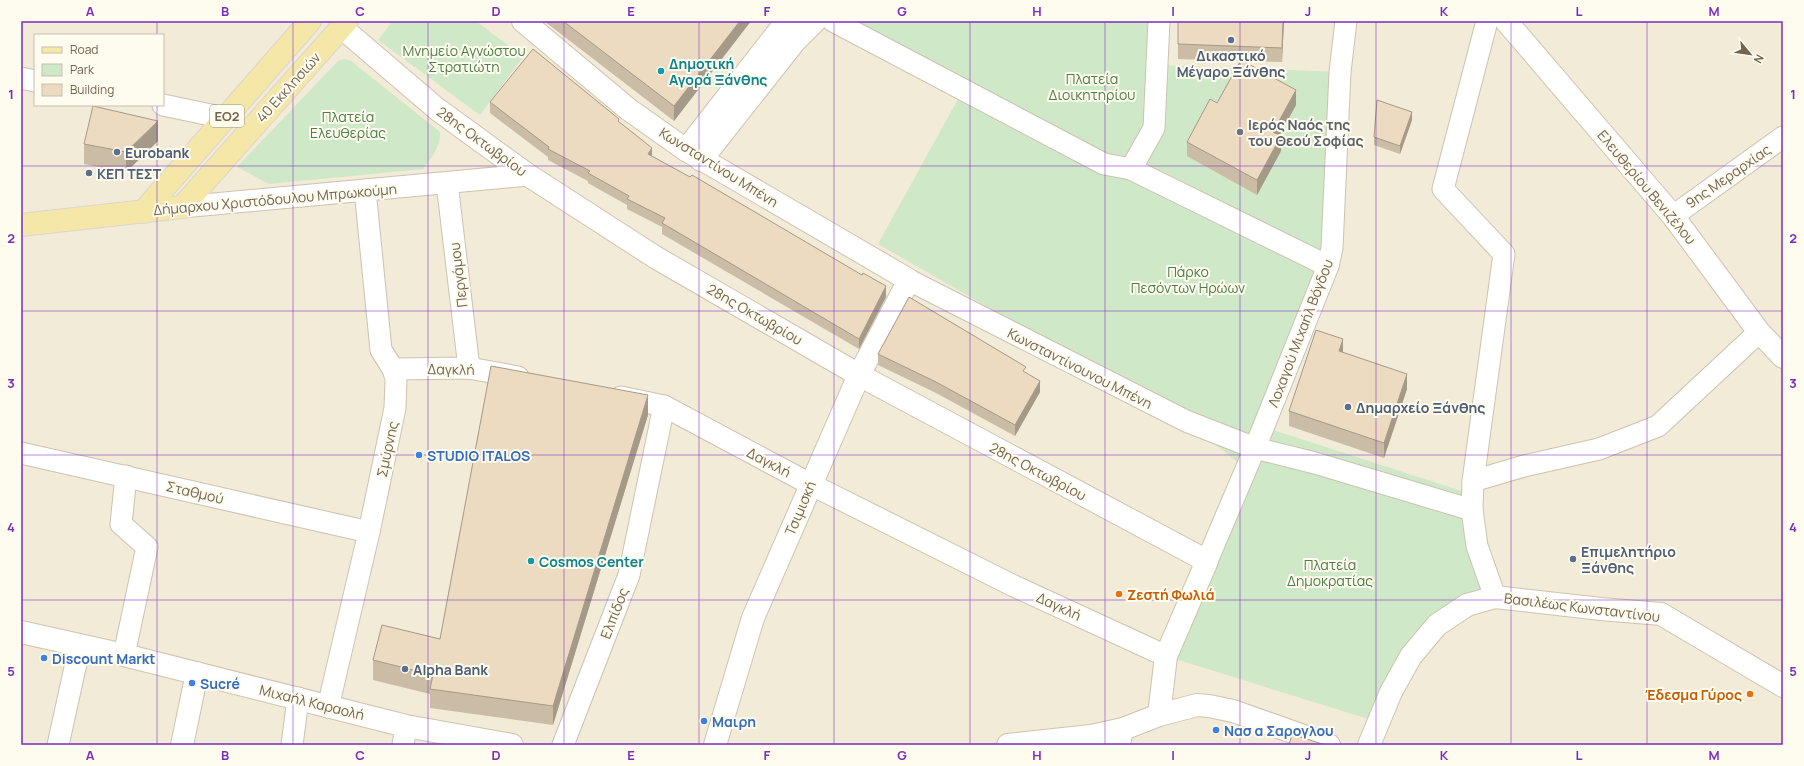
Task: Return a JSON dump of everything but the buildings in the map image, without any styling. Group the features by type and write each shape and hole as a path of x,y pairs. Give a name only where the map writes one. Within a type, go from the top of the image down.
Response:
{"main road":[{"name":"40 Εκκλησιών","path":"143,212 310,21"},
{"name":"40 Εκκλησιών","path":"182,207 340,23"},
{"name":"Δήμαρχου Χριστόδουλου Μπρωκούμη","path":"21,225 182,207"}],"street":[{"name":"Κωνσταντίνου Μπένη","path":"523,21 628,108 694,155 909,280"},
{"path":"694,155 789,21"},
{"path":"694,155 795,41 815,21"},
{"path":"833,21 1104,164 1131,169 1328,266"},
{"path":"1131,169 1154,128 1159,21"},
{"name":"Λοχαγού Μιχαήλ Βόγδου","path":"1207,561 1255,448 1328,266 1332,248 1340,72 1346,21"},
{"path":"1487,21 1443,189 1504,254 1473,481 1472,510 1478,546 1495,597"},
{"name":"Ελευθερίου Βενιζέλου","path":"1506,21 1672,216 1759,332 1783,357"},
{"name":"28ης Οκτωβρίου","path":"340,23 437,109 528,175 655,257 859,375 1207,561"},
{"path":"21,78 34,81"},
{"path":"164,105 225,118"},
{"name":"9ης Μεραρχίας","path":"1672,216 1783,137"},
{"name":"Δήμαρχου Χριστόδουλου Μπρωκούμη","path":"182,207 528,175"},
{"name":"Περγάμου","path":"447,183 469,368"},
{"name":"Σμύρνης","path":"328,707 396,408 396,379 393,369 382,350 365,190"},
{"name":"Τσιμισκή","path":"715,745 753,618 810,484 859,375 909,280"},
{"name":"Κωνσταντίνουνου Μπένη","path":"909,280 1186,421 1255,448 1472,510"},
{"path":"1473,481 1524,466 1599,448 1658,426 1759,332"},
{"name":"Δαγκλή","path":"393,369 469,368 539,381"},
{"name":"Δαγκλή","path":"602,393 664,406 810,484 1014,586 1166,656"},
{"name":"Ελπίδος","path":"563,745 629,575 664,406"},
{"name":"Σταθμού","path":"21,453 369,532"},
{"path":"124,655 147,547 121,524 126,476"},
{"path":"1160,715 1166,656 1207,561"},
{"name":"Βασιλέως Κωνσταντίνου","path":"1370,745 1391,692 1411,656 1437,624 1467,604 1495,597 1662,614 1783,686"},
{"name":"Μιχαήλ Καραολή","path":"21,632 124,655 298,698 328,707 405,736 512,745"},
{"path":"58,745 80,645"},
{"path":"182,745 197,673"},
{"path":"292,745 298,698"},
{"path":"1008,745 1060,740 1121,737 1160,715 1197,705 1232,711 1329,745"}],"shaded area":[{"path":"21,21 1783,21 1783,745 21,745"}],"green space":[{"name":"Μνημείο Αγνώστου Στρατιώτη","path":"393,21 476,21 523,57 480,115 378,40"},
{"path":"837,21 1159,21 1157,65 1340,72 1328,266 1264,427 1471,494 1495,597 1437,625 1378,722 1166,656 1246,469 1186,421 878,244 963,90"},
{"name":"Πλατεία Ελευθερίας","path":"344,59 351,61 440,132 437,148 423,169 269,184 237,167 338,61"}],"place":[{"name":"Δικαστικό Μέγαρο Ξάνθης","path":"1231,40"},
{"name":"Δημοτική Αγορά Ξάνθης","path":"661,71"},
{"name":"Ιερός Ναός της του Θεού Σοφίας","path":"1240,132"},
{"name":"Eurobank","path":"117,152"},
{"name":"ΚΕΠ ΤΕΣΤ","path":"89,173"},
{"name":"Δημαρχείο Ξάνθης","path":"1348,407"},
{"name":"STUDIO ITALOS","path":"419,455"},
{"name":"Επιμελητήριο Ξάνθης","path":"1573,559"},
{"name":"Cosmos Center","path":"531,561"},
{"name":"Ζεστή Φωλιά","path":"1119,594"},
{"name":"Discount Markt","path":"44,658"},
{"name":"Alpha Bank","path":"405,669"},
{"name":"Sucré","path":"192,683"},
{"name":"Έδεσμα Γύρος","path":"1750,694"},
{"name":"Μαιρη","path":"704,721"},
{"name":"Νασ α Σαρογλου","path":"1216,730"}],"park label":[{"name":"Πλατεία Διοικητηρίου","path":"1092,86"},
{"name":"Πάρκο Πεσόντων Ηρώων","path":"1188,280"},
{"name":"Πλατεία Δημοκρατίας","path":"1330,572"}]}
